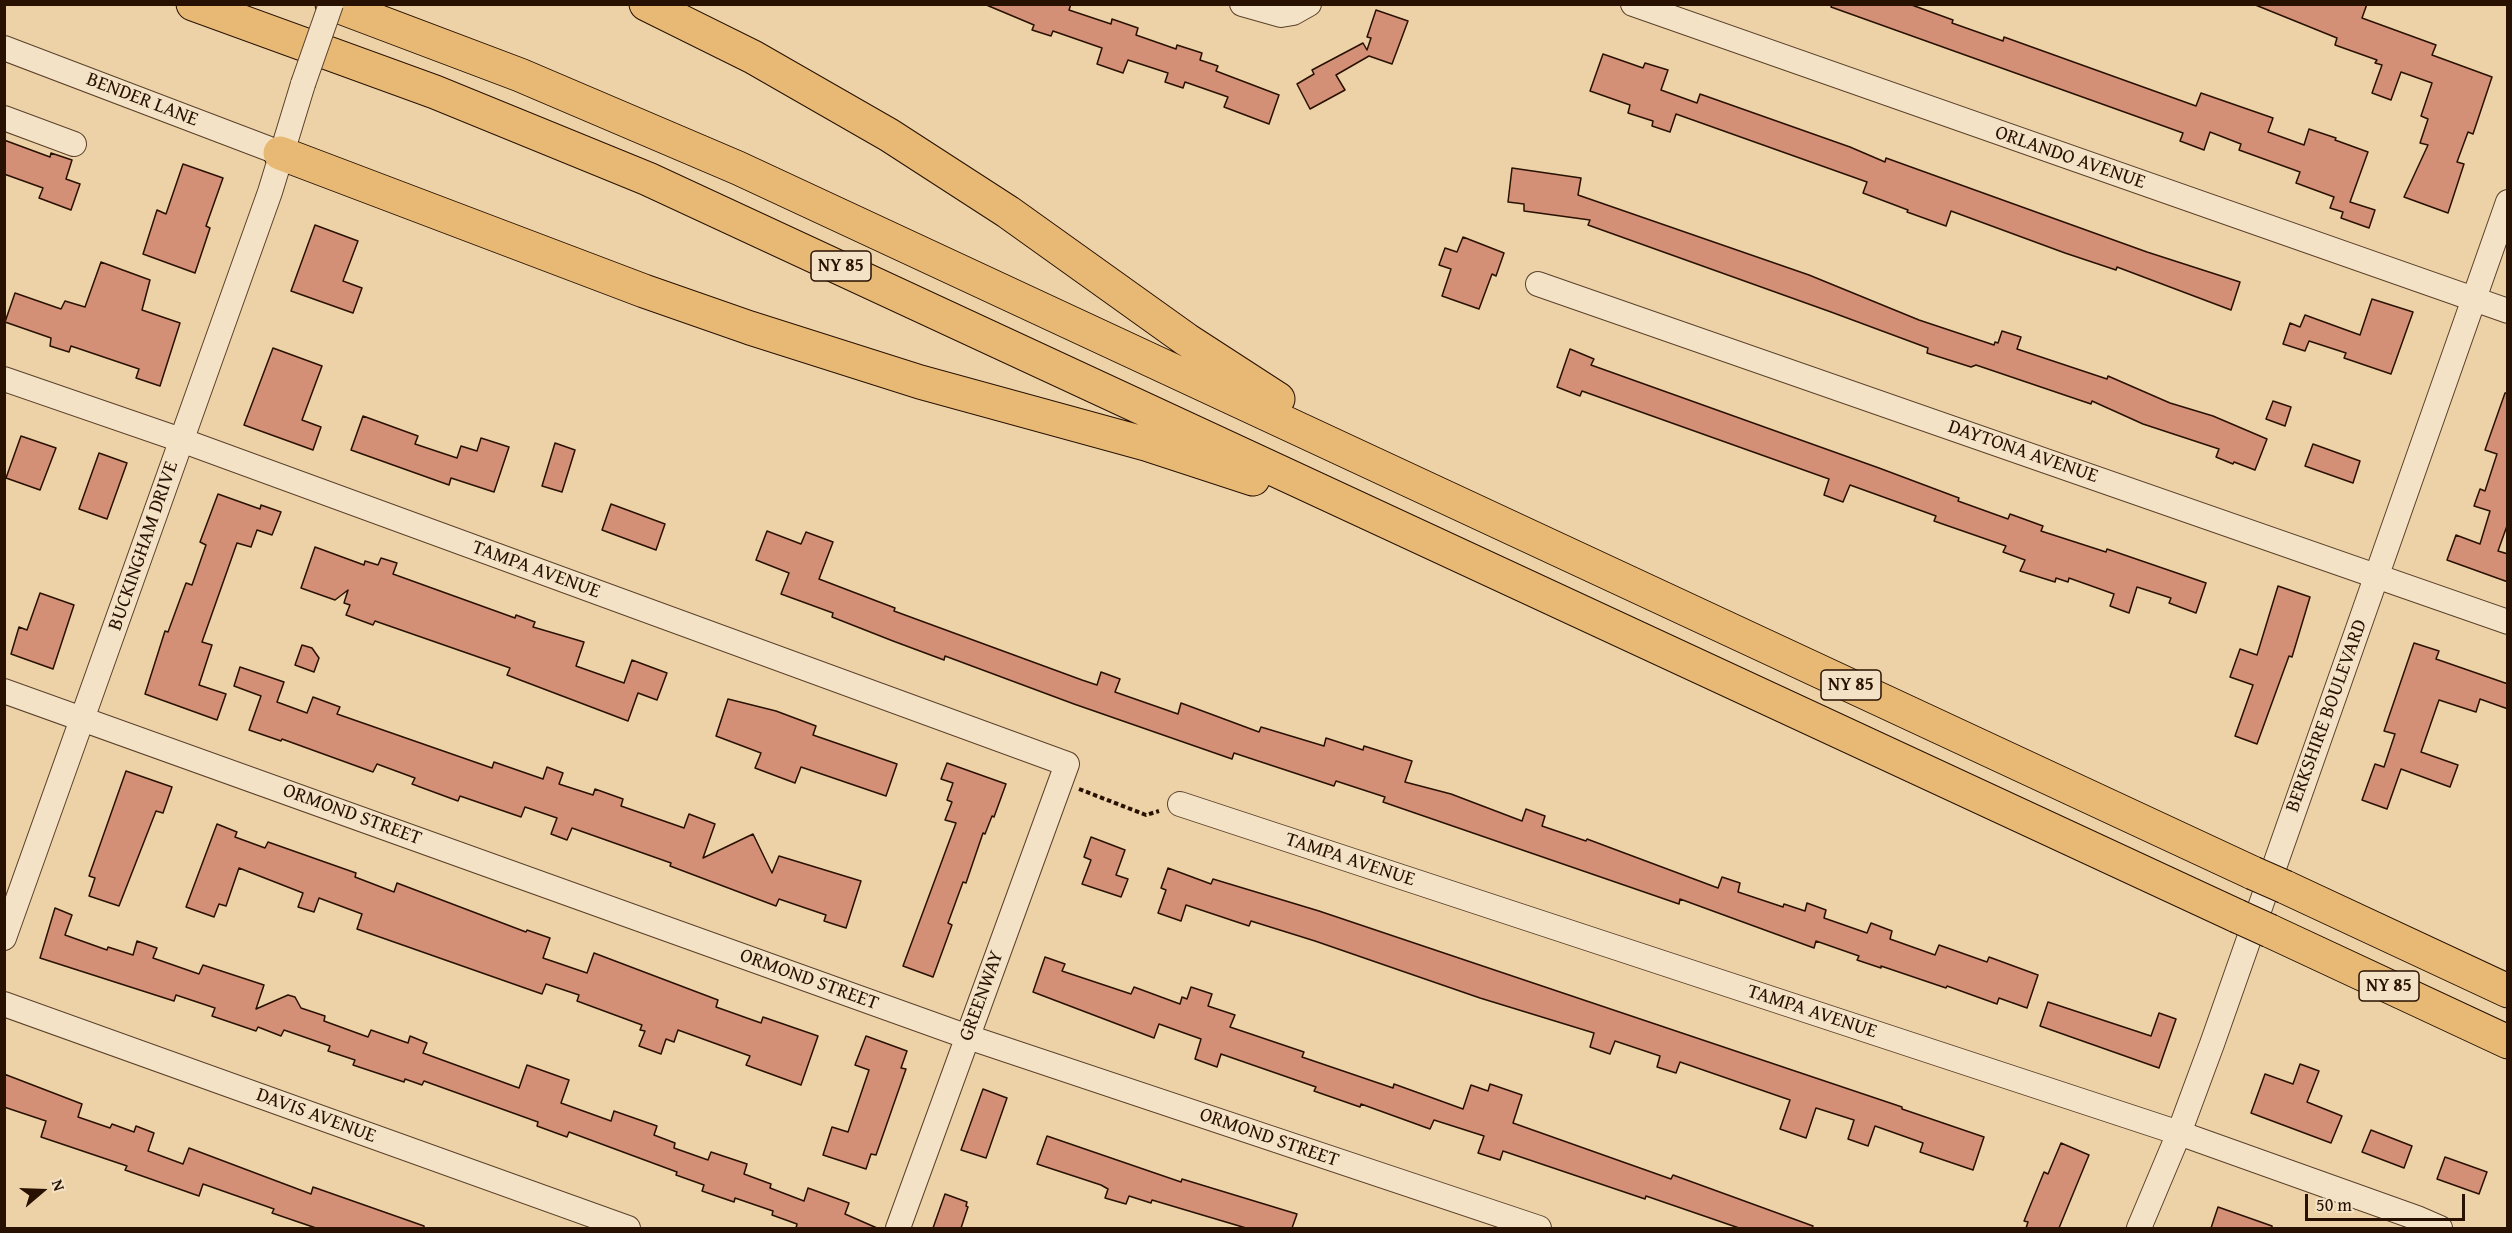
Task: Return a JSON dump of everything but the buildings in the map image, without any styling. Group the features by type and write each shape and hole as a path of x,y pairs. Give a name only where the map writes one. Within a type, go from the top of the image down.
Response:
{"highway":[{"name":"NY 85","path":"194,4 435,92 648,179 1474,560 2508,1042"},
{"name":"NY 85","path":"332,4 531,80 728,164 2508,991"},
{"path":"646,4 753,57 889,135 1008,212 1251,382 1449,498"},
{"path":"280,153 644,291 739,324 920,382 1193,458 1474,560"}],"street":[{"name":"BUCKINGHAM DRIVE","path":"4,938 270,192 280,153 332,4"},
{"path":"1242,4 1274,15 1293,13 1309,4"},
{"name":"ORLANDO AVENUE","path":"1633,4 2508,312"},
{"name":"BENDER LANE","path":"4,48 280,153"},
{"path":"4,118 74,144"},
{"name":"BERKSHIRE BOULEVARD","path":"2139,1228 2179,1133 2508,202"},
{"name":"DAYTONA AVENUE","path":"1538,284 2508,622"},
{"name":"TAMPA AVENUE","path":"4,379 181,440 1063,773"},
{"name":"ORMOND STREET","path":"4,691 968,1037 1539,1228"},
{"name":"GREENWAY","path":"898,1228 1063,773"},
{"name":"TAMPA AVENUE","path":"1180,804 2179,1133 2440,1228"},
{"name":"DAVIS AVENUE","path":"4,1004 628,1228"}],"path":[{"path":"1063,773 1146,815 1180,804"}]}
